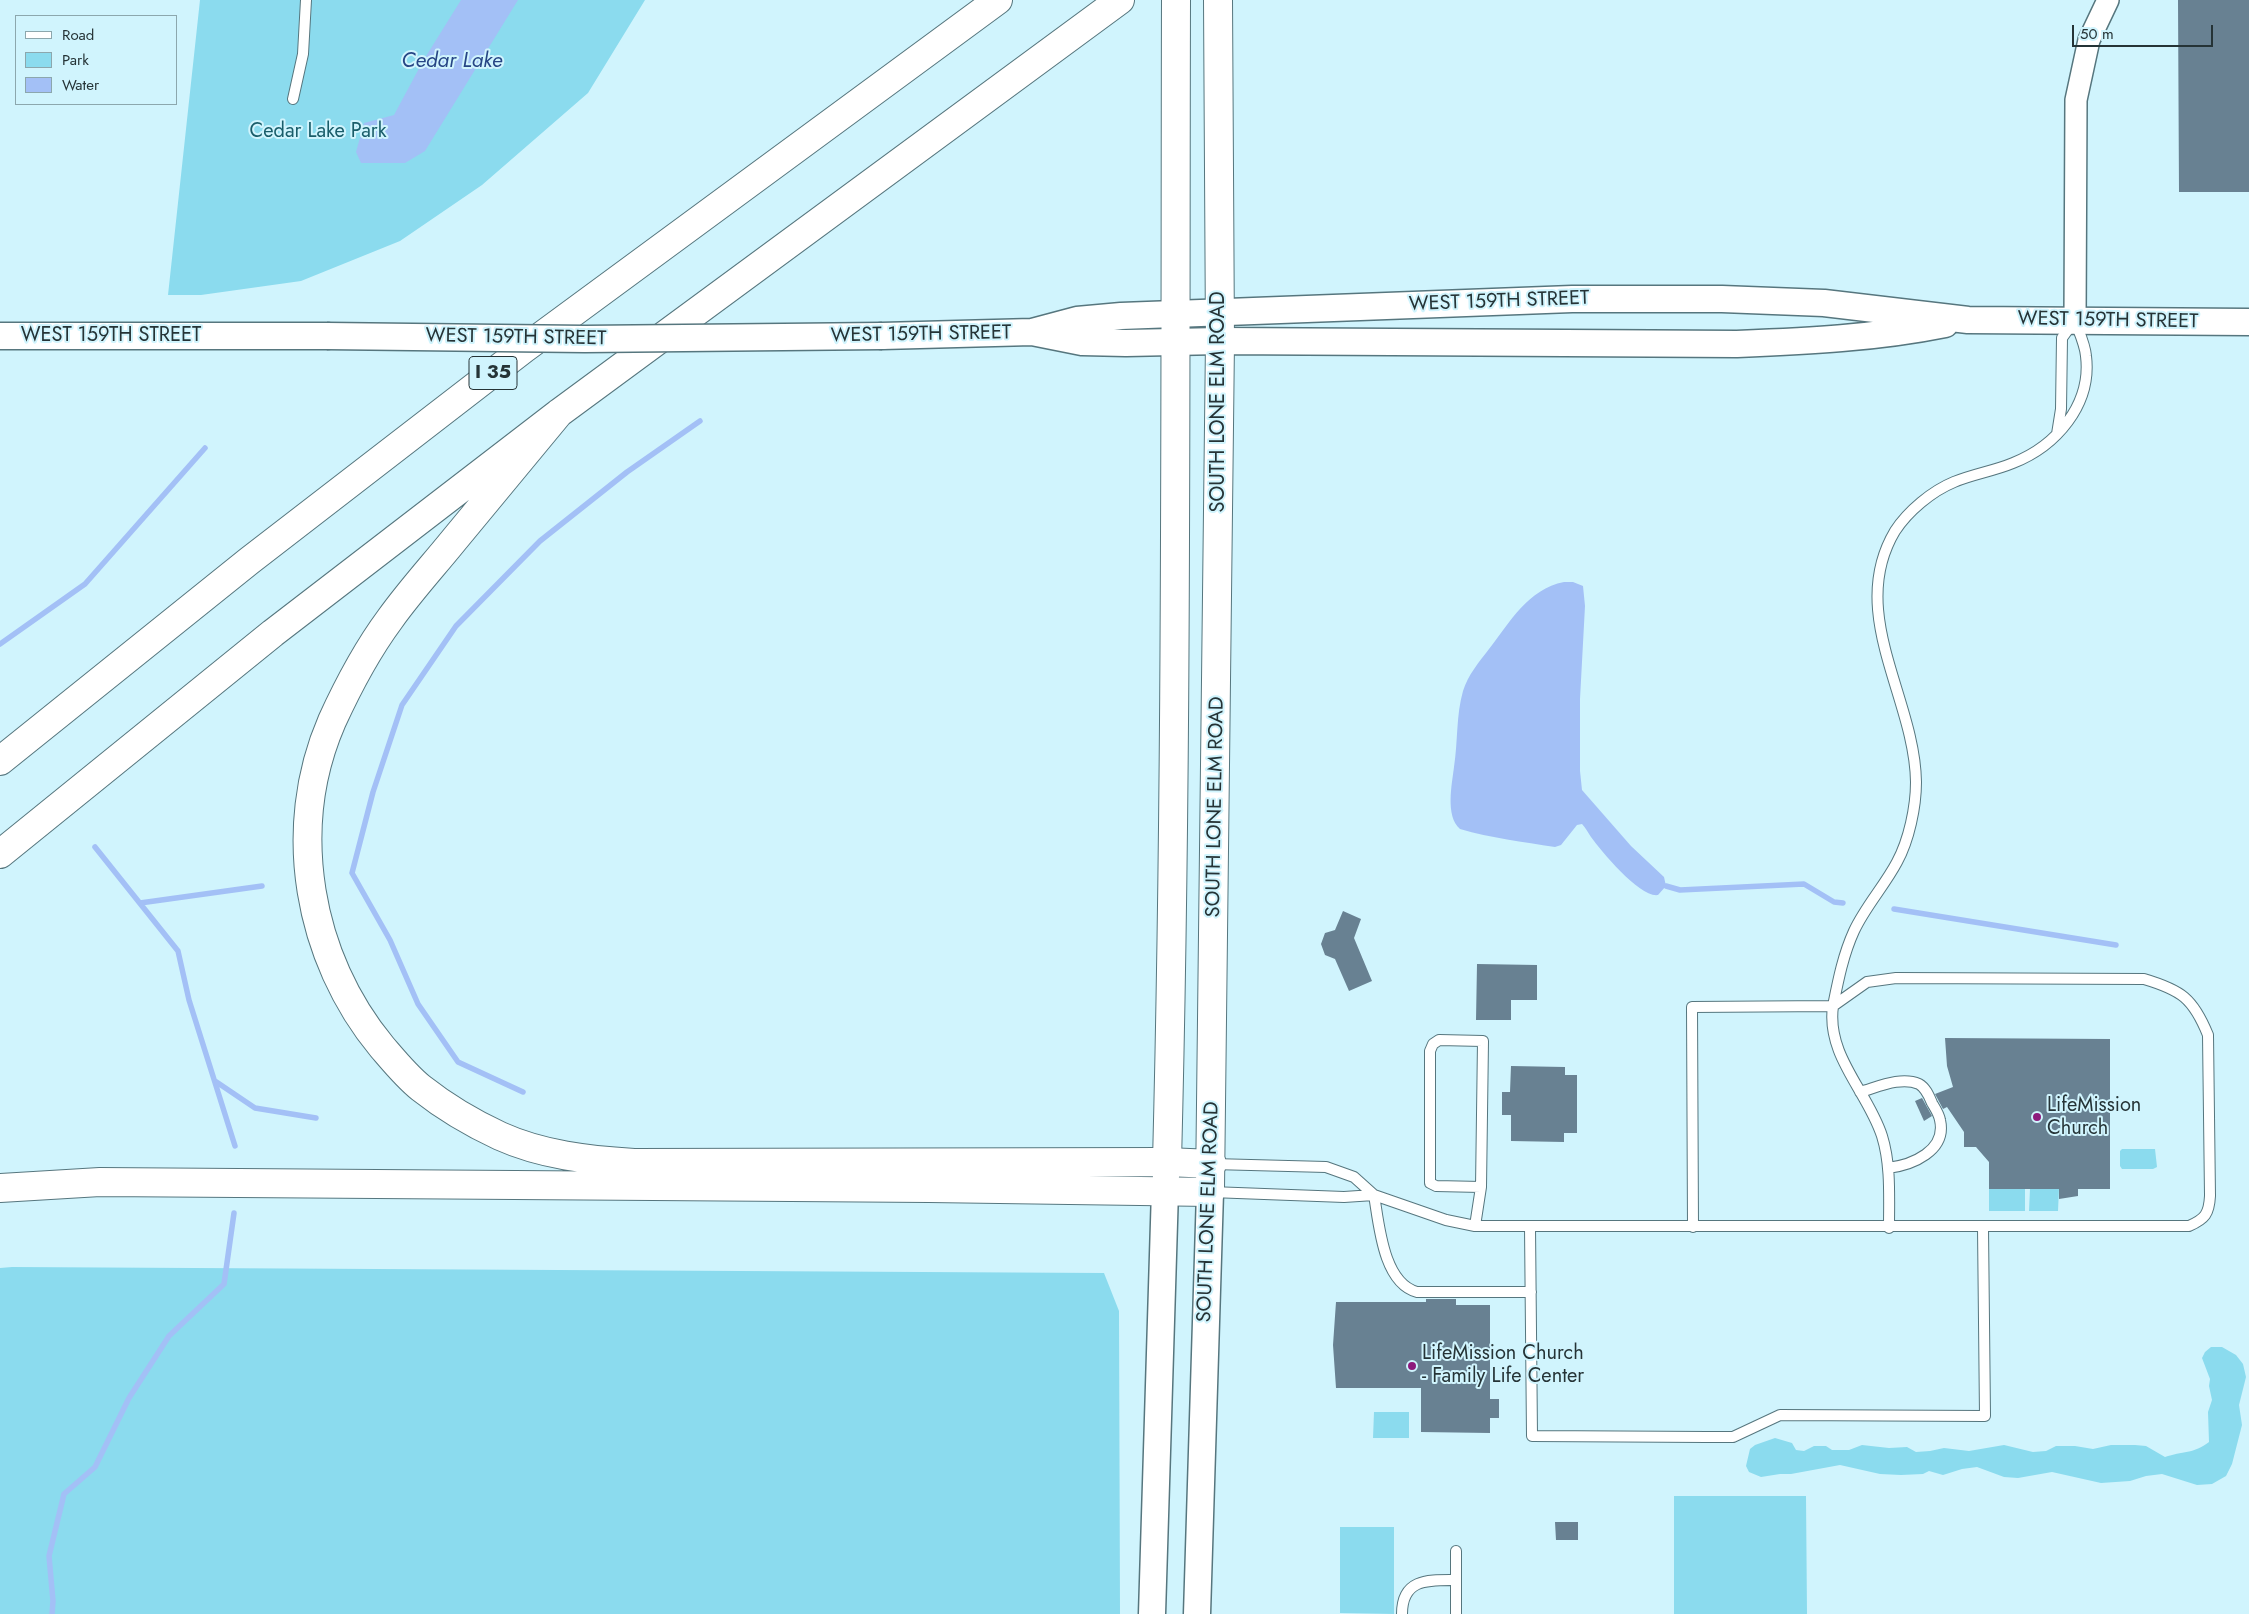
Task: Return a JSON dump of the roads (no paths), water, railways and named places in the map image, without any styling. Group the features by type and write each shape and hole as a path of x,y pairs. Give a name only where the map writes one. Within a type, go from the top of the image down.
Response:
{"main road":[{"name":"I 35","path":"0,761 249,561 525,348 998,0"},
{"path":"0,854 273,633 558,413 1120,0"},
{"name":"SOUTH LONE ELM ROAD","path":"1167,1162 1173,943 1177,342 1176,0"},
{"name":"SOUTH LONE ELM ROAD","path":"1210,1192 1212,1164 1220,341 1218,0"},
{"path":"558,413 388,620 347,689 321,751 313,782 308,823 308,848 315,910 323,942 335,975 351,1005 369,1031 420,1087 444,1105 502,1137 567,1157 634,1163 1167,1162 1212,1164"},
{"path":"0,1188 110,1182 1164,1190 1210,1192"}],"street":[{"path":"2075,320 2076,100 2089,40 2108,0"},
{"name":"WEST 159TH STREET","path":"1032,332 1078,320 1176,313 1572,299 1712,299 1824,303 1968,320 2249,322"},
{"name":"WEST 159TH STREET","path":"0,336 328,336 585,339 882,336 1032,332 1082,342 1747,344 1822,341 1900,333 1968,320"},
{"name":"SOUTH LONE ELM ROAD","path":"1152,1614 1164,1190 1167,1162"},
{"name":"SOUTH LONE ELM ROAD","path":"1197,1614 1210,1192"}],"lane":[{"path":"293,98 303,54 306,0"},
{"path":"2056,435 2061,409 2062,338 2075,320"},
{"path":"1890,1228 1887,1154 1881,1134 1845,1067 1834,1037 1832,1014 1843,959 1854,930 1898,860 1907,836 1916,783 1909,735 1879,624 1877,601 1879,576 1895,531 1910,513 1931,496 1954,482 2014,463 2040,449 2071,418 2080,403 2085,389 2086,357 2075,320"},
{"path":"1212,1164 1326,1167 1354,1177 1374,1195 1446,1220 1476,1226 1890,1228 2189,1226 2201,1221 2209,1209 2210,1055 2208,1035 2200,1015 2180,992 2144,979 1896,978 1867,982 1833,1006 1692,1007 1693,1227"},
{"path":"1476,1226 1481,1187 1483,1041 1439,1040 1433,1044 1430,1050 1430,1184 1436,1186 1481,1187"},
{"path":"1860,1092 1892,1082 1911,1082 1920,1085 1926,1089 1940,1119 1939,1136 1927,1154 1916,1162 1888,1168"},
{"path":"1210,1192 1344,1197 1374,1195"},
{"path":"1374,1195 1387,1261 1400,1281 1410,1290 1417,1292 1531,1292"},
{"path":"1530,1227 1532,1436 1733,1437 1780,1415 1985,1416 1983,1228"},
{"path":"1456,1551 1456,1614"},
{"path":"1402,1614 1403,1598 1416,1584 1426,1580 1456,1580"}],"water":[{"name":"Cedar Lake","path":"461,0 518,0 425,151 405,163 361,163 356,152 364,123 394,115 423,61"},
{"path":"1564,582 1573,582 1583,586 1585,606 1580,699 1580,771 1582,790 1631,846 1664,877 1666,886 1658,895 1650,894 1641,889 1622,873 1596,844 1582,824 1577,825 1561,845 1555,847 1460,829 1452,816 1451,791 1458,719 1463,691 1468,680 1521,608 1540,592"}],"waterway":[{"path":"523,1092 458,1062 418,1004 390,940 352,873 373,792 402,705 456,626 540,541 627,472 700,421"},
{"path":"0,644 85,584 205,448"},
{"path":"95,847 178,951 189,1000 235,1146"},
{"path":"1666,886 1680,890 1804,884 1834,902 1843,903"},
{"path":"140,903 262,886"},
{"path":"1894,909 2116,945"},
{"path":"215,1081 255,1108 316,1118"},
{"path":"52,1614 53,1601 49,1556 64,1494 95,1467 129,1398 169,1336 224,1284 234,1213"}],"place":[{"name":"LifeMission Church","path":"2037,1117"},
{"name":"LifeMission Church - Family Life Center","path":"1412,1366"}],"park label":[{"name":"Cedar Lake Park","path":"318,132"}]}
